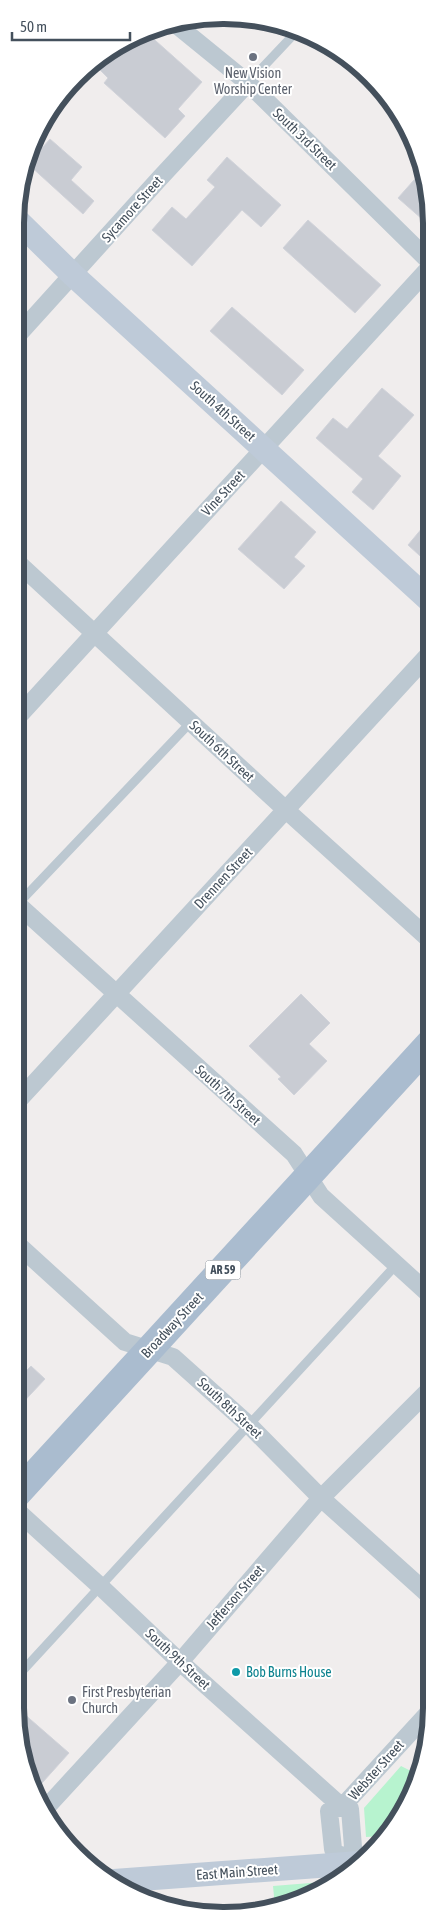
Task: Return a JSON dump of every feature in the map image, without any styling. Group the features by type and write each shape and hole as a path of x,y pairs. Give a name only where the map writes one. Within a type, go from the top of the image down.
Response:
{"main road":[{"name":"South 4th Street","path":"24,227 73,275 423,595"},
{"name":"Broadway Street","path":"24,1486 423,1051"},
{"name":"East Main Street","path":"126,1881 347,1864"}],"street":[{"name":"South 3rd Street","path":"181,29 248,83 423,255"},
{"name":"Sycamore Street","path":"24,328 248,83"},
{"name":"Vine Street","path":"24,710 423,275"},
{"name":"South 6th Street","path":"24,567 286,810 423,934"},
{"name":"Drennen Street","path":"24,1094 423,661"},
{"name":"South 7th Street","path":"24,909 294,1154 321,1196 423,1290"},
{"name":"South 8th Street","path":"24,1250 125,1342 173,1357 250,1426 321,1498 423,1590"},
{"name":"Jefferson Street","path":"49,1804 180,1662 321,1498 423,1396"},
{"name":"South 9th Street","path":"24,1517 180,1662 342,1807"},
{"name":"Webster Street","path":"352,1860 350,1809 342,1807 423,1719"}],"lane":[{"path":"248,83 292,36"},
{"path":"24,896 191,722"},
{"path":"24,1669 250,1426 396,1265"}],"green space":[{"path":"401,1766 413,1772 403,1796 376,1836 366,1837 364,1808"},
{"path":"319,1882 288,1897 274,1900 273,1886"}],"building":[{"path":"152,37 202,82 178,109 185,116 165,138 104,83 108,78 100,70 113,57"},
{"path":"50,139 82,167 71,180 94,201 83,214 32,168 35,156"},
{"path":"227,157 281,205 261,227 242,210 192,266 152,230 172,207 186,219 215,187 207,180"},
{"path":"417,177 422,197 423,220 398,198"},
{"path":"308,220 381,285 355,313 283,248"},
{"path":"232,307 304,370 282,395 210,331"},
{"path":"382,388 414,415 378,456 401,476 373,510 352,492 363,479 316,438 333,418 347,429"},
{"path":"281,501 316,532 294,557 305,566 284,589 238,549"},
{"path":"423,527 423,559 408,545"},
{"path":"301,994 330,1023 309,1044 327,1061 294,1095 278,1079 281,1077 249,1046"},
{"path":"31,1366 45,1379 24,1401 24,1371"},
{"path":"24,1714 69,1753 40,1786 34,1772 25,1734"}],"place":[{"name":"New Vision Worship Center","path":"253,57"},
{"name":"Bob Burns House","path":"236,1672"},
{"name":"First Presbyterian Church","path":"72,1700"}]}
